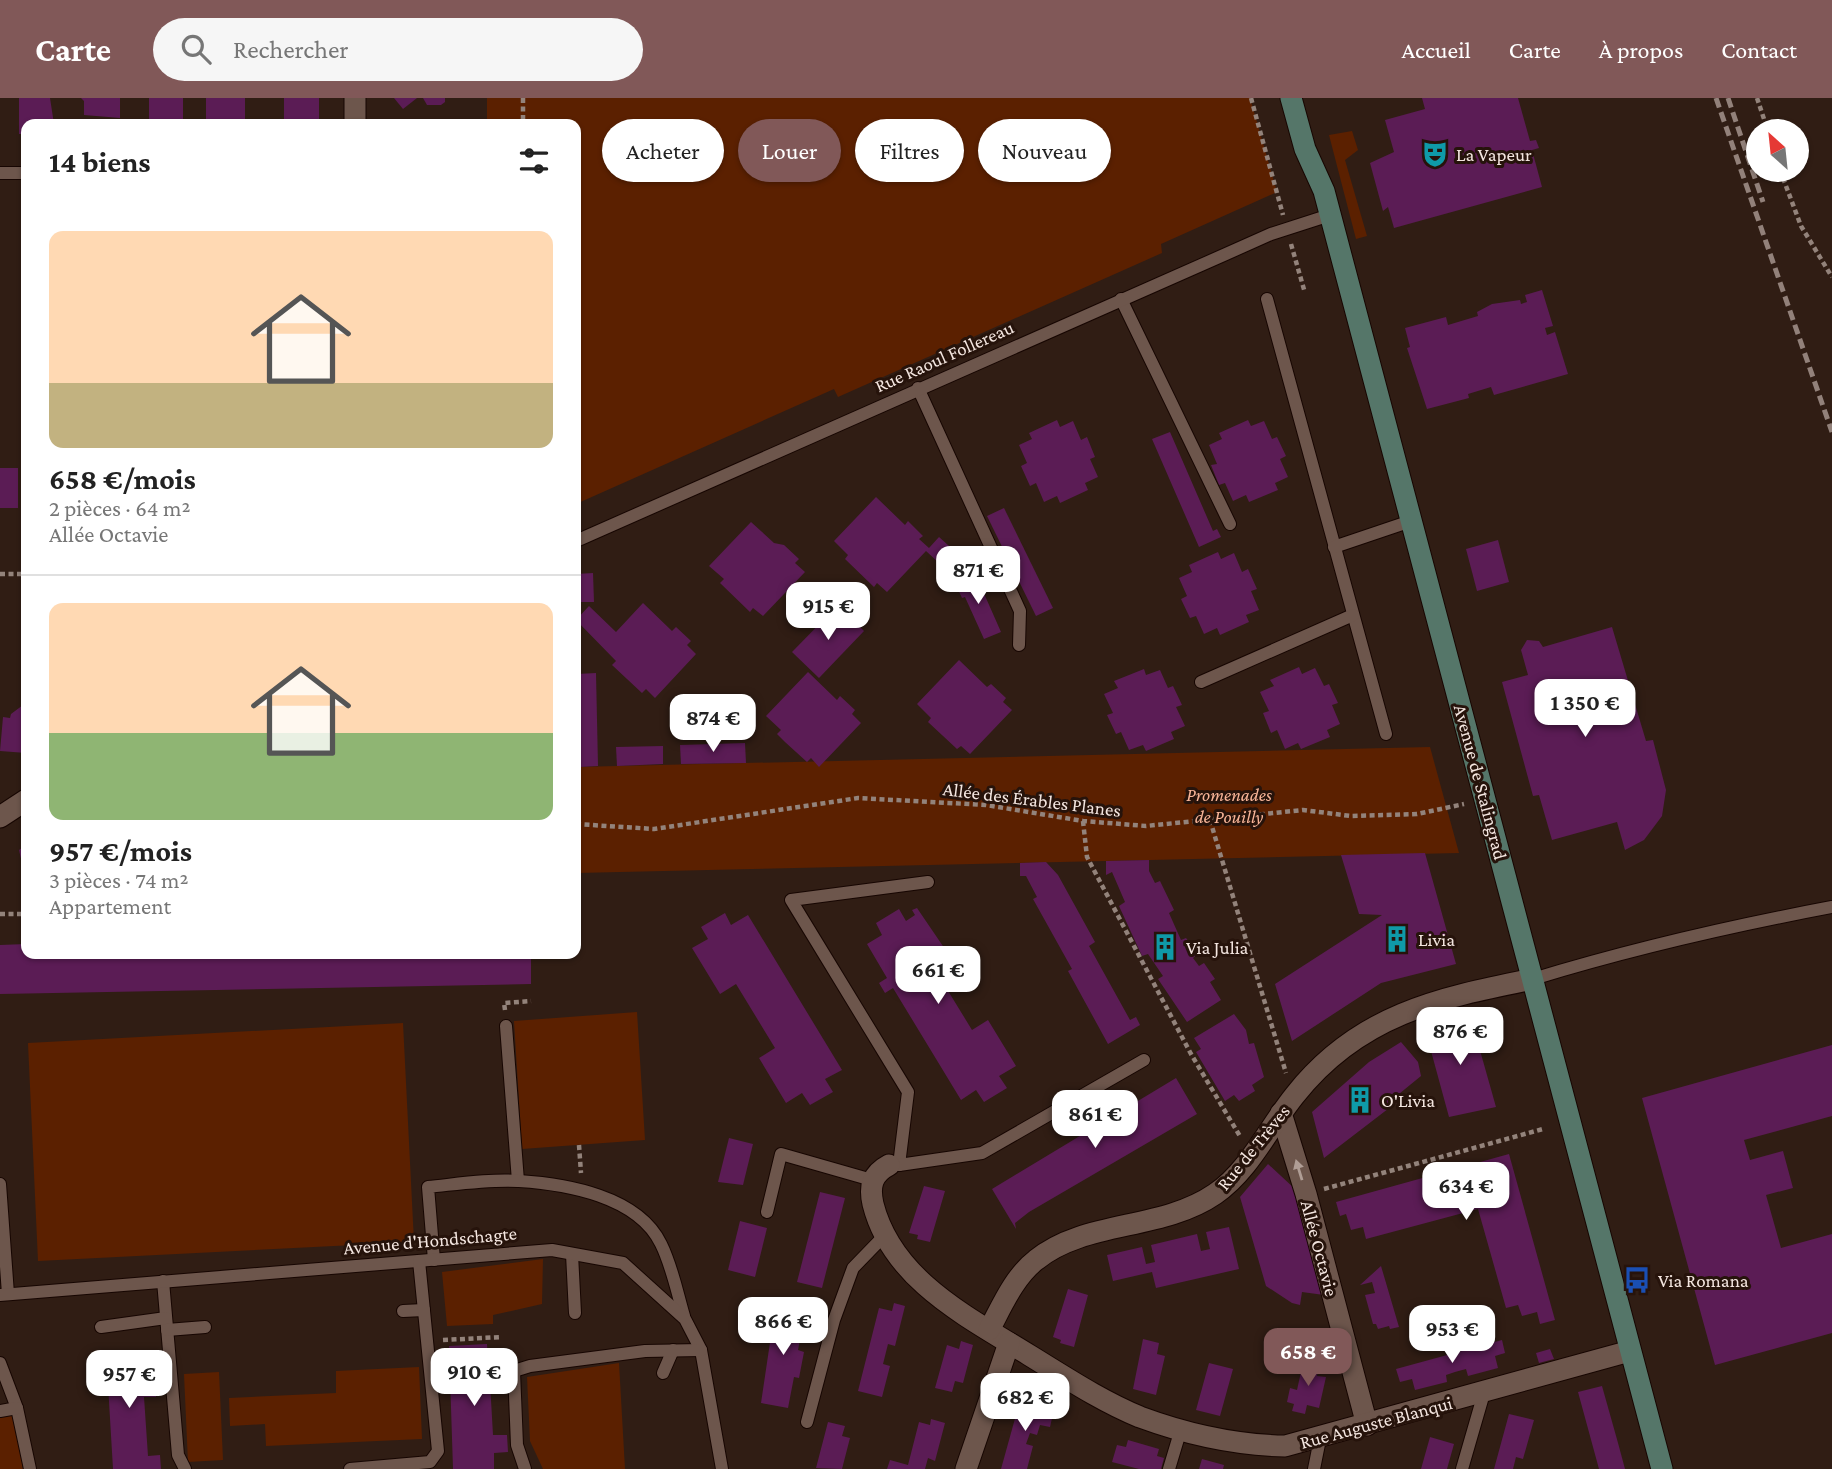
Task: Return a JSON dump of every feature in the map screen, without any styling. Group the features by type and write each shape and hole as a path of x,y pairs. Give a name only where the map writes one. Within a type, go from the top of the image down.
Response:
{"street":[{"path":"355,98 355,119"},
{"name":"Avenue de Stalingrad","path":"1291,98 1305,149 1324,191 1662,1469"},
{"path":"0,817 21,803"},
{"name":"Rue de Trèves","path":"989,1330 1020,1276 1046,1253 1071,1240 1165,1217 1200,1204 1217,1193 1252,1154 1296,1093 1352,1042 1405,1011 1445,997 1533,979"},
{"name":"Allée Octavie","path":"1281,1113 1306,1194 1367,1425"},
{"path":"872,1180 879,1170 894,1165"},
{"name":"Rue Auguste Blanqui","path":"872,1180 871,1195 884,1236 897,1256 930,1290 1009,1343 1106,1401 1181,1429 1252,1446 1285,1446 1320,1438 1630,1351"},
{"path":"966,1469 1009,1343"}],"lane":[{"path":"0,173 21,173"},
{"name":"Rue Raoul Follereau","path":"581,539 1121,299 1287,229 1330,215"},
{"path":"1121,299 1230,524"},
{"path":"1267,299 1387,734"},
{"path":"919,388 1020,611 1019,645"},
{"path":"1334,547 1411,521"},
{"path":"1201,682 1353,615"},
{"path":"928,882 791,900 908,1091 894,1165 982,1153 1144,1060"},
{"path":"1533,979 1614,954 1703,932 1832,907"},
{"path":"506,1026 519,1181"},
{"path":"766,1212 781,1154 872,1180"},
{"path":"434,1260 428,1187 519,1181 582,1191 620,1205 645,1221 661,1243 685,1319"},
{"path":"0,1184 4,1294"},
{"path":"807,1422 834,1320 853,1268 884,1236"},
{"name":"Avenue d'Hondschagte","path":"4,1294 552,1250 623,1263 685,1319 701,1350 722,1469"},
{"path":"572,1254 576,1313"},
{"path":"350,1469 430,1462 438,1451 419,1261"},
{"path":"163,1281 178,1455 185,1469"},
{"path":"403,1311 424,1310"},
{"path":"101,1326 167,1324 205,1327"},
{"path":"663,1373 673,1350"},
{"path":"525,1469 517,1445 514,1371 530,1366 645,1351 701,1350"},
{"path":"0,1363 17,1408 30,1469"},
{"path":"1462,1469 1484,1393"},
{"path":"0,1411 17,1408"},
{"path":"1169,1469 1181,1429"},
{"path":"1314,1469 1320,1438"}],"path":[{"path":"523,98 523,119"},
{"path":"1251,98 1305,293"},
{"path":"1757,98 1764,119"},
{"path":"1784,182 1801,226 1832,277"},
{"path":"0,574 21,574"},
{"name":"Allée des Érables Planes","path":"581,824 654,829 858,798 986,805 1083,821 1146,826 1303,810 1352,816 1417,814 1485,800"},
{"path":"1210,820 1284,1069 1296,1093"},
{"path":"1083,821 1087,857 1191,1054 1252,1154"},
{"path":"0,914 21,914"},
{"path":"504,1003 531,1001"},
{"path":"1306,1194 1543,1129"},
{"path":"579,1145 582,1191"},
{"path":"427,1341 502,1336"}],"green space":[{"path":"487,98 1250,98 1277,192 1161,244 1162,253 838,397 834,389 581,502 581,119 487,119"},
{"path":"1352,131 1358,150 1345,160 1367,236 1356,239 1329,135"},
{"name":"Promenades de Pouilly","path":"1430,747 1459,853 581,873 581,767"},
{"path":"637,1012 645,1140 522,1149 514,1021"},
{"path":"403,1023 414,1242 38,1261 28,1043"},
{"path":"543,1259 542,1304 493,1315 493,1324 447,1326 442,1272"},
{"path":"619,1363 625,1469 543,1469 530,1441 527,1377"},
{"path":"419,1367 422,1439 266,1446 265,1424 230,1426 229,1398 336,1393 336,1371"},
{"path":"219,1372 223,1460 188,1462 184,1374"},
{"path":"13,1414 23,1469 0,1469 0,1417"}],"building":[{"path":"19,98 50,98 53,119 21,119 19,134"},
{"path":"81,98 120,98 120,118 84,115 84,101"},
{"path":"149,98 183,98 183,119 149,119"},
{"path":"206,98 245,98 245,119 206,119"},
{"path":"284,98 319,98 319,119 284,119"},
{"path":"394,98 417,98 403,109"},
{"path":"423,98 445,98 445,102 441,105 427,105"},
{"path":"1422,98 1518,98 1530,141 1536,140 1539,148 1532,150 1542,187 1394,228 1388,207 1383,211 1370,163 1394,152 1385,120 1425,109"},
{"path":"1542,290 1553,326 1545,328 1547,335 1555,332 1568,374 1494,395 1491,387 1468,394 1469,398 1427,409 1407,348 1410,347 1405,328 1446,317 1448,325 1478,316 1477,312 1492,304 1520,300 1521,304 1527,302 1525,295"},
{"path":"1057,420 1060,427 1073,421 1081,440 1087,437 1095,457 1090,459 1098,477 1085,483 1088,490 1060,503 1057,496 1044,502 1036,483 1030,486 1021,466 1027,463 1019,445 1032,439 1029,433"},
{"path":"1248,420 1251,426 1264,421 1272,439 1277,437 1286,456 1280,459 1288,477 1275,483 1278,490 1249,502 1246,495 1233,501 1225,483 1219,485 1211,465 1217,464 1209,445 1222,439 1219,433"},
{"path":"1170,432 1213,531 1217,529 1221,537 1199,547 1152,439"},
{"path":"0,468 18,468 18,508 0,508"},
{"path":"876,497 905,525 908,521 923,536 919,539 929,548 939,537 967,562 953,576 926,551 887,592 877,583 874,587 845,559 848,555 834,541"},
{"path":"1004,508 1053,608 1036,616 987,516"},
{"path":"751,522 774,543 784,545 799,559 795,563 805,572 763,616 753,608 750,612 720,583 724,579 709,566"},
{"path":"1498,540 1509,582 1477,591 1466,549"},
{"path":"1218,552 1221,559 1234,553 1242,572 1248,569 1257,589 1251,591 1259,610 1246,615 1249,622 1220,635 1217,628 1204,634 1196,616 1190,618 1181,599 1187,596 1179,578 1192,572 1189,565"},
{"path":"593,573 594,602 581,602 581,574"},
{"path":"971,574 979,590 982,589 1001,632 984,639 965,597 962,598 954,581"},
{"path":"643,603 672,631 676,627 691,641 687,645 696,654 655,698 646,689 642,693 612,665 616,661 581,625 581,615 589,606 616,632"},
{"path":"838,605 864,631 819,678 792,652"},
{"path":"1612,627 1646,741 1653,740 1666,790 1662,816 1644,840 1625,850 1617,822 1552,840 1539,795 1533,796 1502,682 1528,675 1521,650 1527,640 1539,641 1543,647"},
{"path":"959,660 987,687 991,684 1006,698 1003,702 1012,710 970,754 961,746 957,749 928,722 931,718 917,704"},
{"path":"1299,667 1302,674 1315,668 1324,686 1329,684 1338,703 1332,705 1340,724 1327,730 1330,737 1301,749 1298,743 1285,749 1277,730 1271,733 1263,713 1269,711 1260,692 1274,686 1270,680"},
{"path":"1144,669 1146,675 1160,670 1168,688 1173,686 1182,705 1176,707 1185,726 1171,732 1174,739 1146,751 1143,745 1129,750 1121,732 1116,734 1107,715 1113,713 1104,694 1118,688 1114,681"},
{"path":"808,672 837,700 840,696 855,710 852,714 861,723 819,767 811,758 807,762 785,742 777,734 781,730 766,716"},
{"path":"596,673 598,766 581,767 581,674"},
{"path":"21,706 21,753 0,751 3,717 10,718"},
{"path":"745,743 746,763 681,764 680,745"},
{"path":"663,746 663,764 617,766 616,747"},
{"name":"Livia","path":"1425,853 1456,964 1381,983 1292,1041 1275,984 1382,915 1359,914 1341,855"},
{"name":"Via Julia","path":"1149,860 1149,871 1155,883 1160,881 1174,910 1169,913 1181,940 1186,938 1198,954 1193,958 1199,966 1204,963 1215,979 1210,982 1221,1000 1187,1022 1158,979 1163,976 1148,954 1142,956 1119,906 1125,902 1112,872 1106,875 1106,861"},
{"path":"1046,862 1058,875 1095,942 1089,946 1130,1020 1136,1017 1140,1025 1108,1044 1068,971 1072,969 1033,899 1037,897 1026,876 1020,876 1020,863"},
{"path":"917,908 949,955 941,960 951,976 942,981 972,1030 988,1020 1016,1066 999,1076 1007,1088 984,1102 976,1090 961,1100 893,988 885,993 879,983 887,978 867,944 882,935 876,923 899,909 906,921 915,915 912,910"},
{"path":"725,913 731,925 748,915 842,1070 825,1079 833,1092 810,1105 802,1093 786,1103 759,1058 775,1048 736,984 720,994 692,948 708,939 701,927"},
{"path":"21,944 21,959 531,959 531,984 0,994 0,945"},
{"name":"Via Julia","path":"1234,1014 1246,1030 1249,1044 1254,1043 1264,1077 1252,1085 1255,1091 1239,1101 1234,1095 1225,1101 1196,1052 1201,1049 1194,1038"},
{"name":"O'Livia","path":"1470,1015 1496,1107 1449,1117 1425,1029"},
{"name":"O'Livia","path":"1401,1042 1418,1062 1421,1076 1394,1098 1397,1102 1324,1158 1312,1112 1369,1062"},
{"path":"1832,1045 1832,1116 1744,1140 1750,1160 1783,1151 1793,1188 1766,1195 1781,1248 1832,1234 1832,1333 1715,1365 1642,1098"},
{"path":"1176,1078 1197,1114 1029,1212 1015,1223 1016,1229 992,1189"},
{"path":"729,1138 753,1144 743,1185 718,1182"},
{"path":"1509,1154 1555,1320 1540,1324 1537,1312 1522,1316 1518,1305 1506,1308 1478,1209 1366,1239 1363,1227 1351,1230 1346,1214 1340,1216 1336,1202"},
{"path":"1268,1164 1295,1189 1324,1295 1302,1292 1300,1305 1292,1303 1266,1286 1240,1197"},
{"path":"924,1186 945,1191 930,1242 917,1239 918,1235 909,1233"},
{"path":"820,1192 845,1198 822,1288 797,1282"},
{"path":"740,1221 767,1228 755,1277 728,1270"},
{"path":"1229,1227 1239,1269 1156,1288 1152,1272 1113,1281 1107,1255 1142,1247 1146,1264 1155,1262 1151,1245 1197,1234 1201,1251 1210,1249 1206,1232"},
{"path":"1381,1266 1399,1327 1390,1329 1389,1326 1378,1329 1376,1324 1373,1324 1365,1295 1375,1293 1372,1282 1360,1285"},
{"path":"1068,1289 1088,1295 1074,1347 1060,1343 1061,1340 1053,1337"},
{"path":"776,1302 793,1306 791,1317 804,1320 798,1350 804,1352 799,1378 794,1377 788,1408 761,1403"},
{"path":"894,1303 905,1306 895,1346 888,1344 883,1364 890,1366 882,1397 858,1391 879,1308 892,1311"},
{"path":"1143,1339 1159,1343 1157,1354 1165,1356 1156,1395 1133,1389"},
{"path":"1502,1340 1505,1353 1495,1356 1498,1368 1468,1376 1466,1369 1446,1375 1447,1382 1415,1390 1412,1379 1400,1382 1396,1369"},
{"path":"961,1341 973,1345 963,1383 955,1381 952,1392 935,1388 947,1345 959,1349"},
{"path":"487,1344 488,1361 501,1361 503,1382 490,1382 493,1435 507,1435 508,1452 494,1453 494,1469 453,1469 449,1346"},
{"path":"1550,1349 1554,1359 1539,1363 1536,1353"},
{"path":"142,1350 143,1378 155,1377 156,1397 144,1397 148,1456 160,1455 161,1469 113,1469 106,1351"},
{"path":"1304,1358 1320,1362 1317,1376 1326,1377 1319,1408 1307,1405 1305,1414 1292,1411 1294,1404 1287,1402 1290,1388 1297,1390"},
{"path":"1209,1363 1233,1369 1220,1416 1196,1410"},
{"path":"1602,1386 1625,1469 1599,1469 1578,1392"},
{"path":"1021,1397 1045,1404 1043,1411 1053,1414 1050,1427 1040,1425 1037,1435 1030,1433 1026,1444 1033,1446 1027,1469 1001,1469"},
{"path":"1509,1414 1534,1420 1523,1459 1516,1457 1513,1469 1494,1469"},
{"path":"931,1419 945,1423 935,1461 928,1458 925,1469 887,1469 890,1460 908,1465 919,1422 930,1425"},
{"path":"828,1422 845,1426 842,1436 850,1438 842,1469 816,1468"},
{"path":"1430,1437 1454,1444 1447,1469 1421,1469"},
{"path":"1128,1440 1159,1449 1157,1456 1164,1458 1161,1469 1139,1469 1112,1462 1117,1445 1126,1447"},
{"path":"1202,1459 1224,1465 1223,1469 1199,1469"}],"railway":[{"path":"1716,98 1832,432"},
{"path":"1728,98 1763,202"}],"place":[{"name":"La Vapeur","path":"1435,154"},
{"name":"Livia","path":"1397,939"},
{"name":"Via Julia","path":"1165,947"},
{"name":"O'Livia","path":"1360,1100"},
{"name":"Via Romana","path":"1637,1280"}]}
